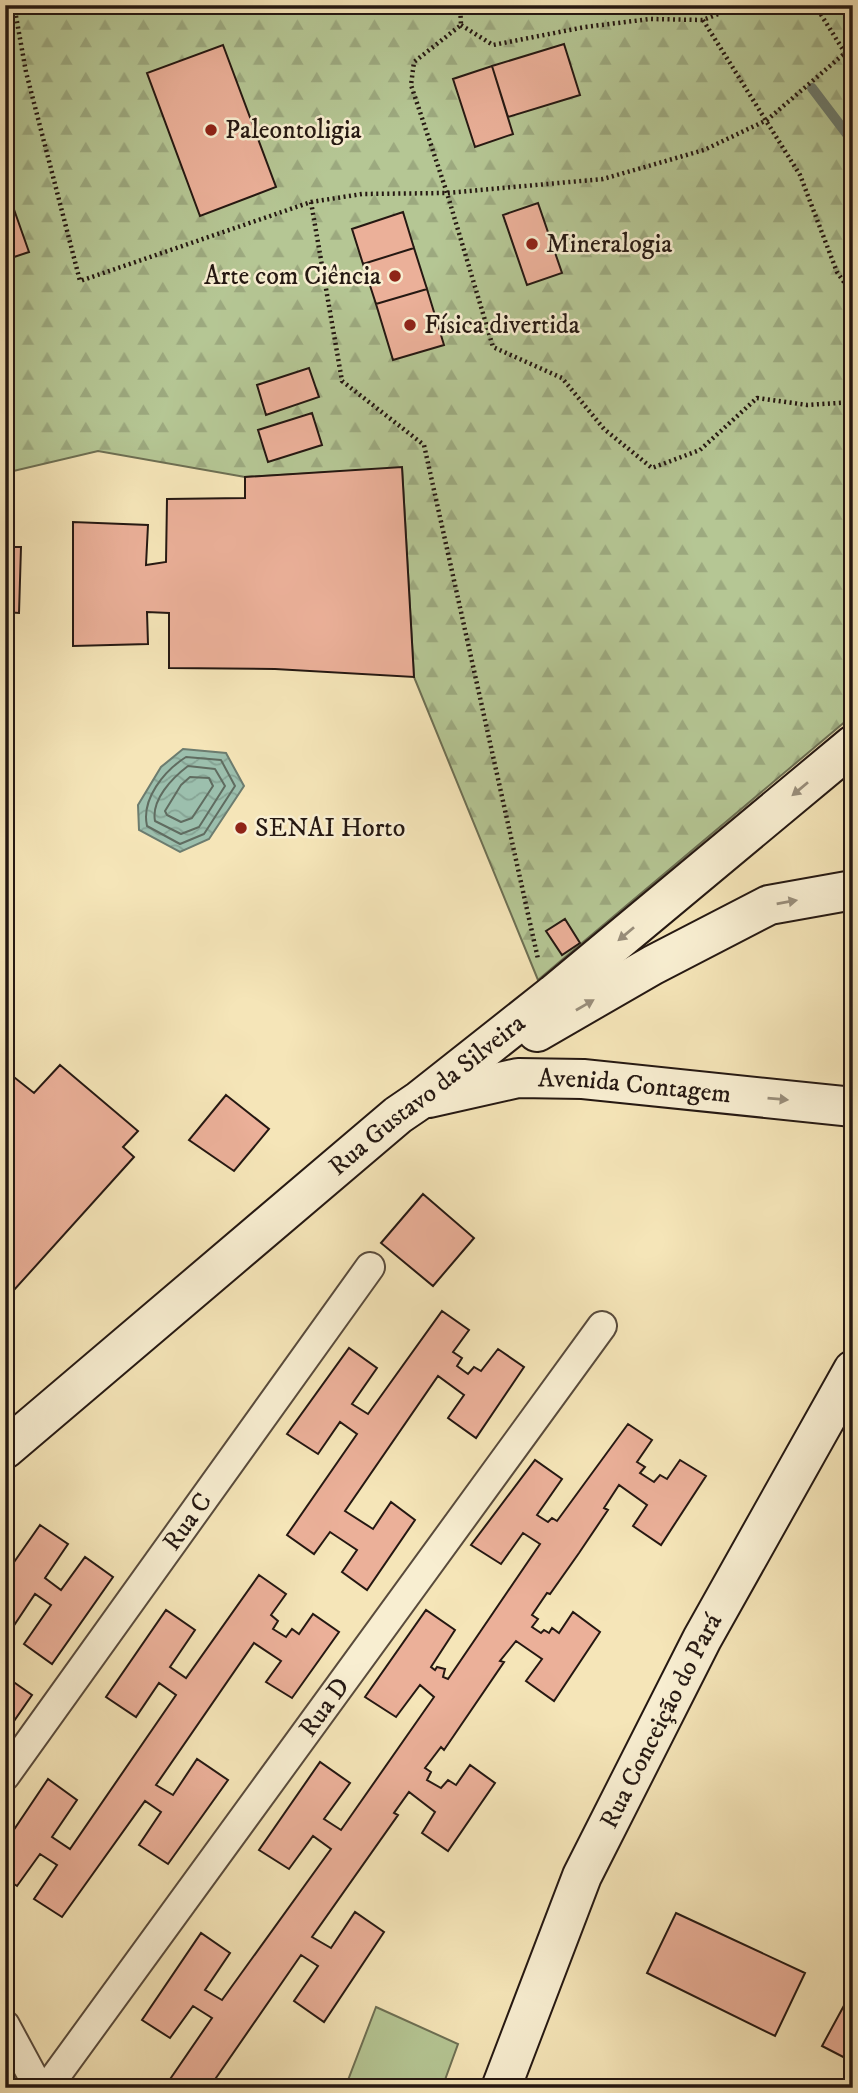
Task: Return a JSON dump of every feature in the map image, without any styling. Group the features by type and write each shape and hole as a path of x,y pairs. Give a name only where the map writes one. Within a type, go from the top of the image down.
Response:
{"main road":[{"name":"Rua Gustavo da Silveira","path":"5,1449 387,1124 554,994 853,745"},
{"path":"420,1100 653,965 769,905 853,890"},
{"name":"Avenida Contagem","path":"420,1100 518,1078 570,1078 853,1107"},
{"name":"Rua Conceição do Pará","path":"501,2088 582,1876 702,1639 853,1370"}],"street":[{"name":"Rua C","path":"5,1776 370,1266"},
{"name":"Rua D","path":"47,2088 602,1326"},
{"path":"5,2025 39,2088"}],"path":[{"path":"14,5 26,72 80,281 311,202 362,194 447,193 603,179 704,150 767,120 845,53"},
{"path":"460,5 461,25"},
{"path":"461,25 493,45 585,27 650,19 703,20 741,5"},
{"path":"815,5 845,53 853,58"},
{"path":"703,20 800,175 837,272 853,295"},
{"path":"461,25 414,62 411,85 493,347 562,378 604,429 652,468 700,450 757,398 807,405 853,402"},
{"path":"311,202 342,381 424,445 537,955 554,994"}],"green space":[{"path":"5,5 853,5 853,715 538,980 414,677 402,468 245,477 98,451 5,473"},
{"path":"376,2007 458,2044 442,2088 345,2088"}],"water":[{"path":"183,749 226,753 244,786 209,839 180,852 139,830 138,805 161,767"}],"building":[{"path":"564,44 580,95 508,117 492,66"},
{"name":"Paleontoligia","path":"223,45 276,187 200,216 147,73"},
{"path":"492,66 513,134 475,147 453,79"},
{"path":"5,184 29,252 5,260"},
{"name":"Mineralogia","path":"538,203 562,273 527,285 503,215"},
{"path":"403,212 414,248 363,264 352,229"},
{"name":"Arte com Ciência","path":"414,248 427,289 376,304 363,264"},
{"name":"Física divertida","path":"427,289 444,345 393,360 376,304"},
{"path":"309,368 319,397 266,415 257,385"},
{"path":"312,413 322,445 268,462 258,430"},
{"path":"402,467 414,677 275,669 169,668 169,613 147,612 148,644 73,646 73,522 148,525 146,565 166,562 167,499 245,498 245,477"},
{"path":"5,547 21,547 19,613 5,612"},
{"path":"565,919 580,943 562,955 546,931"},
{"path":"60,1065 138,1131 123,1147 134,1157 5,1300 5,1070 34,1093"},
{"path":"226,1095 269,1129 234,1171 189,1140"},
{"path":"423,1194 474,1238 433,1286 381,1243"},
{"path":"442,1311 469,1330 453,1352 462,1358 457,1366 468,1374 474,1367 481,1371 498,1349 524,1367 476,1438 448,1418 464,1395 438,1376 345,1511 373,1529 391,1502 415,1520 367,1590 342,1572 357,1550 330,1532 314,1554 287,1535 357,1434 340,1422 318,1454 287,1434 349,1348 377,1368 352,1404 368,1414"},
{"path":"628,1424 652,1440 637,1462 645,1467 640,1473 654,1482 660,1475 667,1479 680,1460 706,1476 661,1545 633,1526 647,1505 619,1485 604,1508 608,1510 550,1594 547,1593 532,1615 538,1619 532,1627 541,1633 544,1630 549,1633 552,1628 559,1633 573,1612 600,1632 554,1701 526,1681 542,1659 516,1641 500,1661 504,1662 444,1750 441,1747 425,1768 431,1772 427,1780 441,1788 448,1780 456,1785 470,1765 495,1783 448,1851 422,1833 435,1812 409,1792 394,1813 398,1815 312,1937 331,1948 355,1912 384,1932 324,2022 294,2001 318,1966 301,1955 209,2088 164,2088 212,2018 193,2006 170,2038 142,2020 201,1933 230,1953 205,1990 222,2000 331,1849 313,1836 289,1869 259,1850 320,1762 350,1783 324,1819 341,1830 434,1697 420,1685 396,1717 365,1697 426,1610 455,1630 431,1667 435,1670 437,1667 445,1669 443,1677 448,1679 540,1544 523,1533 501,1564 471,1545 535,1460 562,1479 537,1515 548,1522 552,1518 557,1521"},
{"path":"40,1525 68,1544 45,1578 61,1590 85,1557 113,1577 52,1664 24,1644 51,1605 35,1594 9,1633 5,1631 5,1575"},
{"path":"259,1575 286,1594 271,1615 278,1621 273,1629 286,1637 292,1629 299,1634 313,1614 339,1632 292,1698 266,1682 281,1661 254,1643 156,1785 173,1795 197,1759 228,1780 168,1864 139,1845 161,1812 145,1801 62,1917 34,1899 57,1865 40,1854 17,1886 5,1878 5,1843 48,1779 77,1800 52,1837 70,1849 176,1695 159,1683 136,1717 106,1697 166,1610 195,1630 170,1667 186,1678"},
{"path":"5,1676 32,1695 5,1734"},
{"path":"676,1913 805,1973 775,2036 647,1973"},
{"path":"853,1989 853,2062 822,2046"}],"waterway":[{"path":"812,88 853,142"}],"railway":[{"path":"843,2088 853,2069"}],"place":[{"name":"Paleontoligia","path":"211,130"},
{"name":"Mineralogia","path":"532,244"},
{"name":"Arte com Ciência","path":"395,276"},
{"name":"Física divertida","path":"410,325"},
{"name":"SENAI Horto","path":"241,828"}]}
